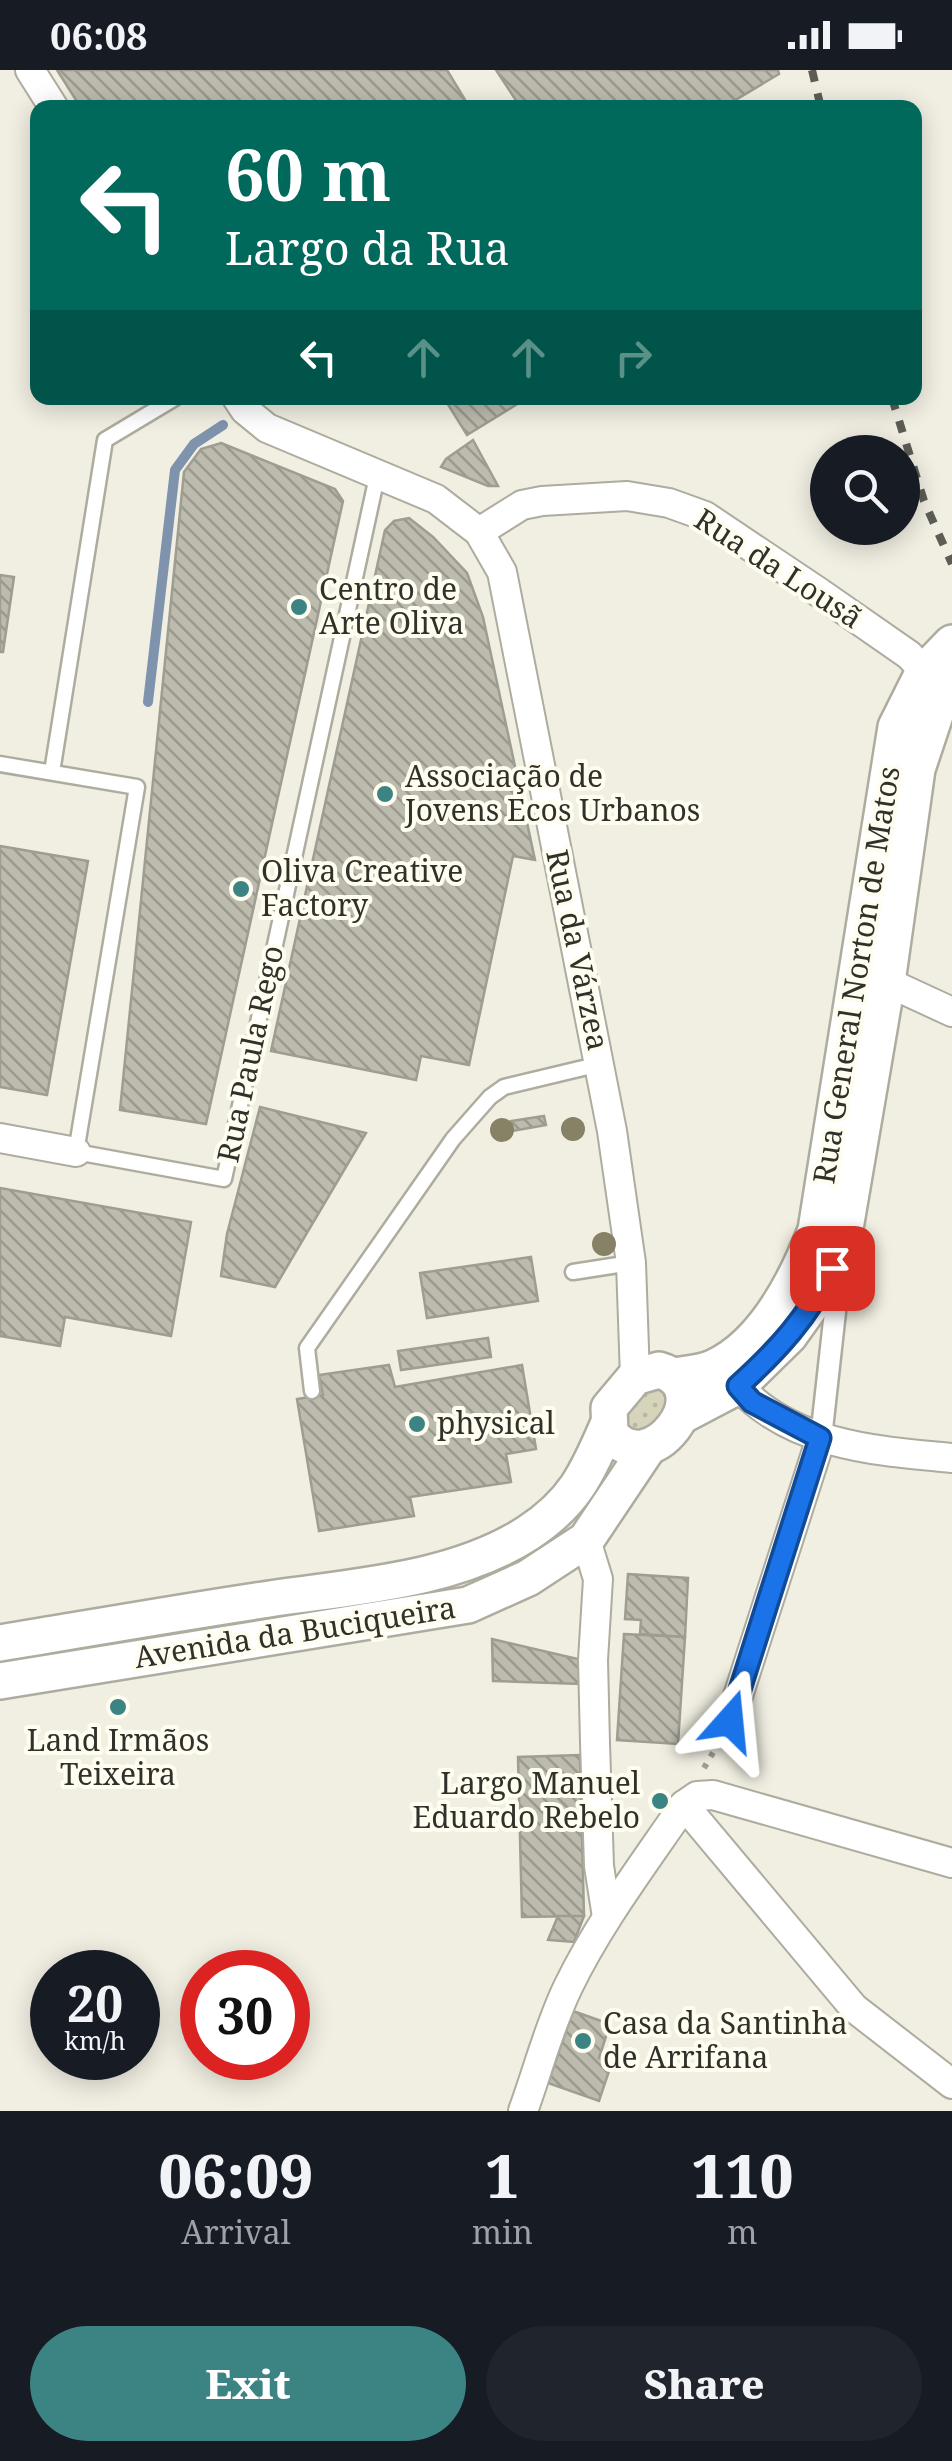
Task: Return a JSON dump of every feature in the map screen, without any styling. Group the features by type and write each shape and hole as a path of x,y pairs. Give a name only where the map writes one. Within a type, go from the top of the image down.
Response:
{"street":[{"path":"30,70 49,100"},
{"path":"242,405 268,428 436,498 478,532"},
{"name":"Rua da Lousã","path":"478,532 522,504 627,496 669,503 705,516 909,655 944,667"},
{"name":"Rua da Várzea","path":"478,532 502,572 600,1064 632,1263 635,1376"},
{"name":"Rua General Norton de Matos","path":"635,1376 659,1370 674,1376 713,1368 764,1325 798,1275 816,1230 917,769 944,667"},
{"path":"872,982 952,1012"},
{"name":"Rua General Norton de Matos","path":"647,1449 661,1440 683,1415 738,1386 789,1336 822,1290 842,1246 872,982"},
{"name":"Rua Paula Rego","path":"0,1138 76,1152"},
{"path":"730,1721 820,1438 842,1246"},
{"path":"635,1376 613,1401 608,1426 622,1446 647,1449"},
{"path":"674,1376 686,1399 683,1415"},
{"path":"738,1386 752,1402 820,1438 861,1450 952,1458"},
{"name":"Avenida da Buciqueira","path":"0,1643 384,1583 490,1552 531,1531 570,1498 580,1486 608,1426"},
{"name":"Avenida da Buciqueira","path":"0,1681 468,1605 528,1578 586,1540 647,1449"},
{"path":"586,1540 598,1579 593,1660 598,1866 607,1917"},
{"path":"523,2111 566,1990 607,1917 684,1806 697,1796 713,1794 952,1863"},
{"path":"684,1806 854,2008 952,2084"}],"lane":[{"path":"52,772 105,440 163,405"},
{"name":"Rua Paula Rego","path":"76,1152 224,1179 378,472"},
{"path":"0,764 136,787 76,1152"},
{"path":"312,1392 306,1348 453,1139 504,1087 600,1064"},
{"path":"574,1272 632,1263"}],"shaded area":[{"path":"656,1388 668,1394 666,1414 643,1431 632,1430 629,1409 642,1395"}],"building":[{"path":"57,70 447,70 465,100 76,100"},
{"path":"496,70 778,70 779,74 735,100 516,100"},
{"path":"448,405 516,405 467,435"},
{"path":"473,440 498,486 488,486 441,467"},
{"path":"221,443 335,489 343,501 206,1124 120,1110 184,472 201,449"},
{"path":"409,518 467,573 483,617 535,860 513,856 469,1065 421,1056 416,1080 271,1051 385,530 394,521"},
{"path":"0,575 14,577 3,652 0,652"},
{"path":"0,846 88,861 47,1095 0,1087"},
{"path":"260,1107 366,1133 275,1287 221,1276 227,1234"},
{"path":"544,1116 546,1125 512,1131 511,1121"},
{"path":"0,1188 191,1222 171,1336 65,1317 60,1346 0,1336"},
{"path":"531,1257 538,1301 427,1318 420,1273"},
{"path":"488,1338 491,1357 401,1370 398,1351"},
{"name":"physical","path":"389,1365 395,1387 522,1365 536,1449 506,1454 511,1482 410,1497 414,1516 319,1531 297,1399 323,1395 319,1375"},
{"path":"628,1574 688,1578 685,1637 640,1634 641,1620 625,1619"},
{"path":"624,1634 685,1637 678,1744 617,1740"},
{"path":"492,1639 582,1660 581,1684 493,1681"},
{"path":"580,1755 584,1916 522,1917 518,1757"},
{"path":"558,1916 584,1916 574,1942 548,1940"},
{"name":"Casa da Santinha de Arrifana","path":"573,2011 610,2024 599,2058 612,2062 599,2101 548,2083"}],"waterway":[{"path":"148,702 175,470 194,444 223,425"}],"railway":[{"path":"812,70 819,100"},
{"path":"894,405 924,501 952,564"}],"place":[{"name":"Centro de Arte Oliva","path":"299,607"},
{"name":"Associação de Jovens Ecos Urbanos","path":"385,794"},
{"name":"Oliva Creative Factory","path":"241,889"},
{"name":"physical","path":"417,1424"},
{"name":"Land Irmãos Teixeira","path":"118,1707"},
{"name":"Largo Manuel Eduardo Rebelo","path":"660,1801"},
{"name":"Casa da Santinha de Arrifana","path":"583,2041"}],"route":[{"path":"730,1721 820,1438 752,1402 738,1386 789,1336 822,1290 832,1268"}]}
